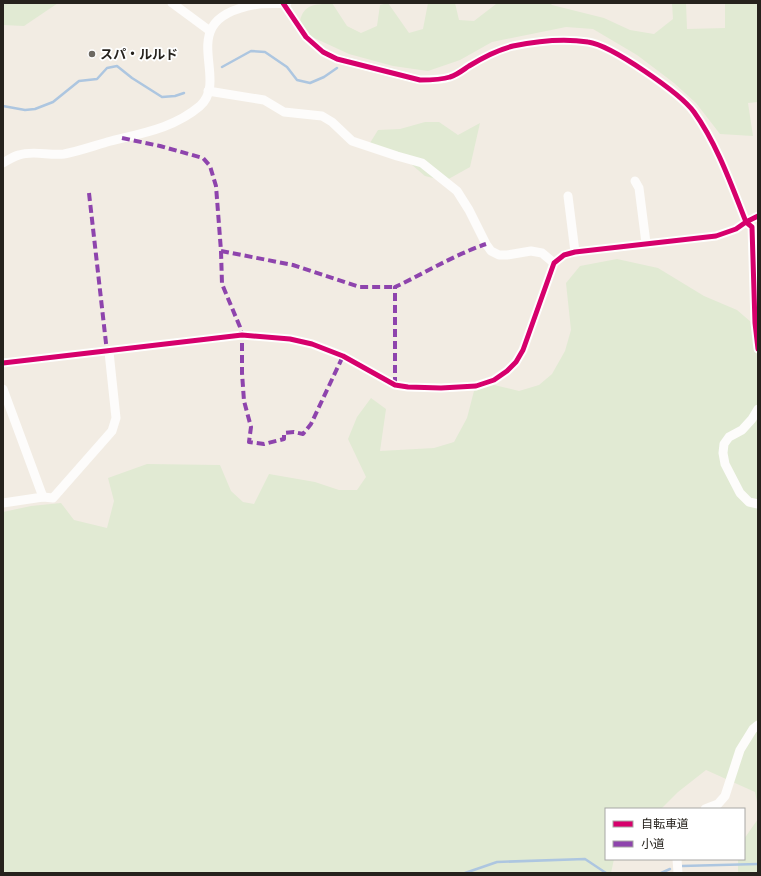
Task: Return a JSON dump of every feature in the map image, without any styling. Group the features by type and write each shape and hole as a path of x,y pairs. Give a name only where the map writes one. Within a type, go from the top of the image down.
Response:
{"street":[{"path":"172,3 210,31"},
{"path":"283,3 306,37 323,52 337,59 420,80 434,80 452,77 493,53 510,47 533,42 573,40 590,42 608,49 676,94 693,112 716,149 746,222 752,227 755,323 758,349"},
{"path":"3,163 20,154 64,154 150,132 175,123 200,106 206,99 210,77 207,48 210,31 217,22 231,12 260,4 287,3"},
{"path":"208,91 264,100 284,112 322,116 332,122 352,141 422,163 457,191 469,210 486,244 492,251 507,255 531,251 542,253 554,263"},
{"path":"635,181 639,188 646,243"},
{"path":"568,196 575,252"},
{"path":"3,363 109,352 242,335 290,339 312,344 343,356 395,385 442,388 476,386 494,380 507,371 516,362 522,350 554,263 564,255 575,252 646,243 716,236 736,229 758,216"},
{"path":"3,503 43,497 53,498 112,431 116,418 109,352"},
{"path":"3,389 43,497"},
{"path":"758,409 752,419 742,430 729,438 724,444 723,453 725,464 740,494 749,502 758,504"},
{"path":"708,808 718,804 725,796 740,750 753,729 758,725"},
{"path":"677,860 678,873"}],"green space":[{"path":"3,3 58,3 24,26 3,25"},
{"path":"332,3 347,26 361,33 377,26 380,5 388,3 409,33 423,29 428,3 455,3 459,20 474,21 496,4 550,3 552,5 604,18 630,30 654,34 673,19 672,3 686,3 687,29 725,28 725,3 758,3 758,102 748,103 753,136 720,134 696,103 674,83 637,55 593,29 566,27 492,42 460,60 428,71 393,66 349,54 310,36 300,21 304,11 312,6"},
{"path":"425,122 439,122 458,135 480,123 470,167 445,181 425,176 411,164 370,143 378,130 400,129"},
{"path":"617,259 658,268 704,296 737,310 758,328 758,807 755,792 706,770 678,792 662,808 605,808 605,860 614,860 611,873 3,873 3,512 31,506 61,503 74,520 107,528 114,501 108,478 147,464 220,465 231,491 243,502 254,504 269,474 315,482 339,490 357,490 366,477 348,439 357,417 371,398 386,409 380,451 434,448 454,442 467,418 474,391 494,385 519,391 539,385 552,374 565,351 571,330 566,283 580,266"},
{"path":"758,819 758,873 738,873 738,860 745,860 745,838"}],"waterway":[{"path":"222,67 251,51 265,52 287,67 297,80 310,83 324,77 337,68"},
{"path":"3,106 25,110 35,109 53,102 79,81 97,79 107,68 117,66 132,78 162,97 175,96 184,93"},
{"path":"465,873 497,862 585,859 606,873"},
{"path":"682,866 758,864"},
{"path":"661,873 670,869"}],"marked path":[{"path":"122,138 160,146 203,158 210,166 216,186 222,284 242,335 244,401 251,427 249,442 264,444 284,439 284,433 294,432 303,434 311,424 343,356"},
{"path":"89,193 107,352"},
{"path":"395,385 395,287 474,248 486,244"},
{"path":"221,251 293,265 360,287 395,287"}],"cycle path":[{"path":"283,3 306,37 323,52 337,59 420,80 439,79 453,76 484,57 513,46 541,41 569,40 599,45 628,60 660,82 675,93 694,112 702,124 717,151 746,222 752,227 755,323 758,349"},
{"path":"3,363 242,335 290,339 312,344 343,356 395,385 441,388 476,386 494,380 507,371 516,362 523,350 554,263 564,255 575,252 716,236 736,229 758,216"}],"place":[{"name":"スパ・ルルド","path":"92,54"}]}
